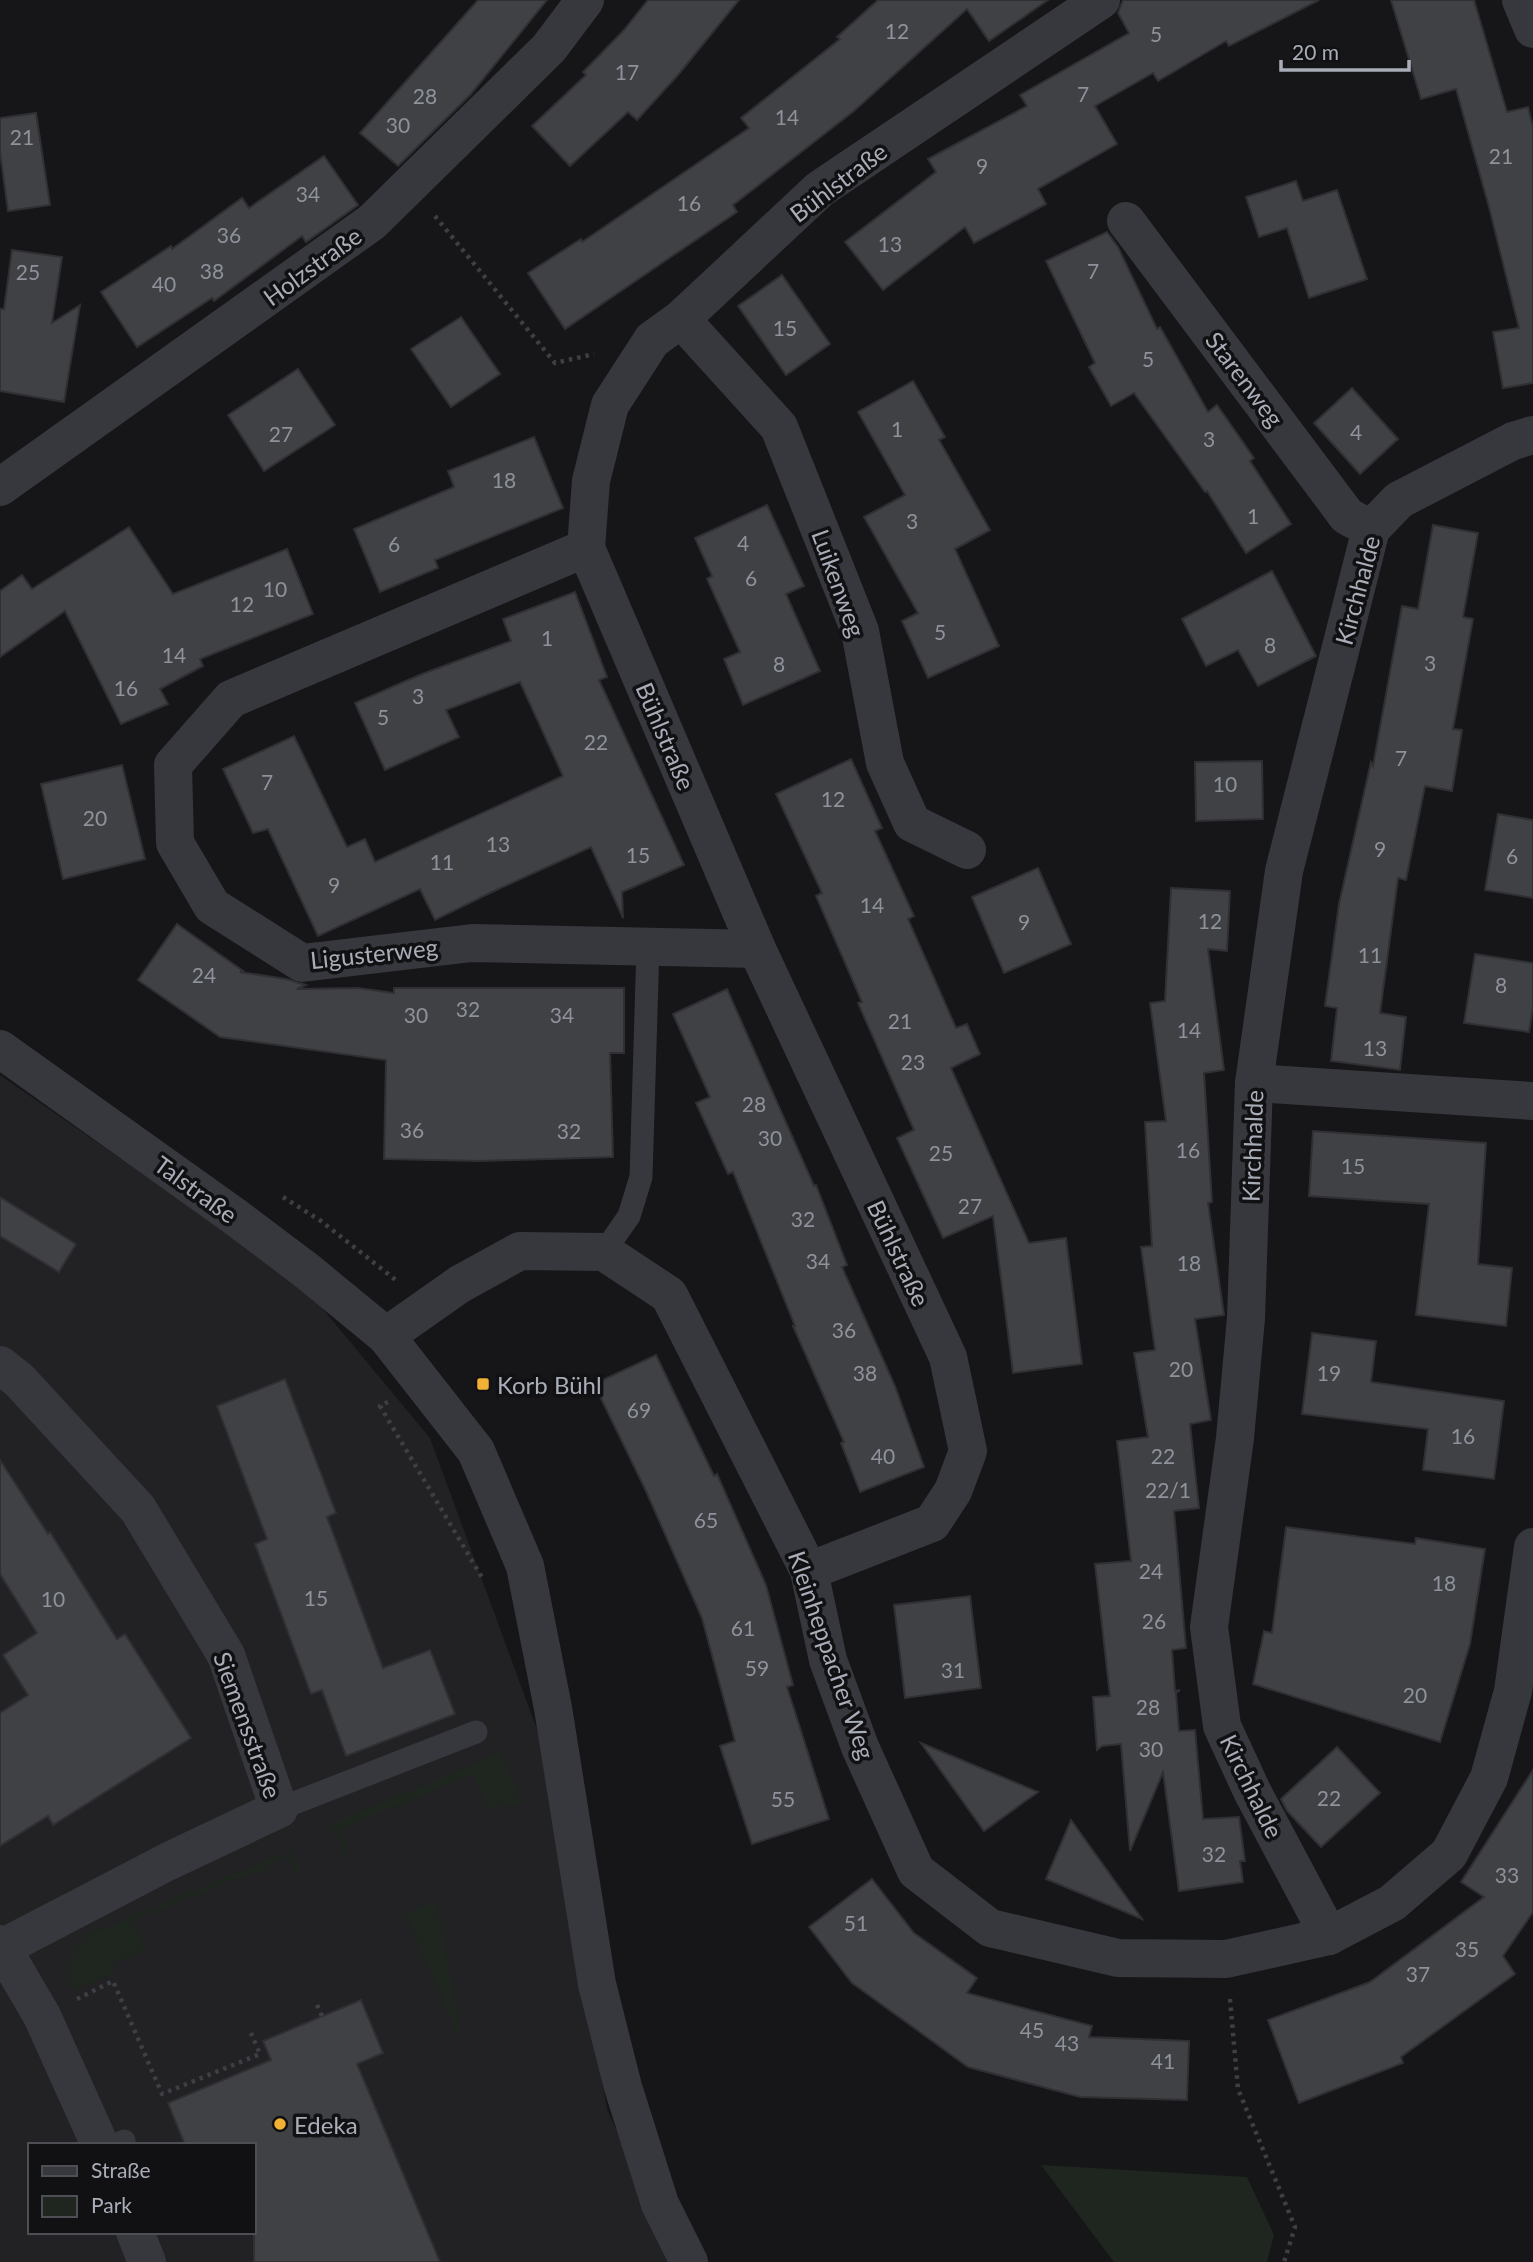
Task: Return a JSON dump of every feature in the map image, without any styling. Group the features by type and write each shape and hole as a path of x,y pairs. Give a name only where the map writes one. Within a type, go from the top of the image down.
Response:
{"street":[{"name":"Holzstraße","path":"0,487 373,222 549,48 585,0"},
{"name":"Bühlstraße","path":"809,1571 932,1523 953,1491 968,1451 948,1357 757,948 586,548 591,481 610,405 652,340 681,319 820,189 1101,0"},
{"path":"1521,0 1533,29"},
{"name":"Starenweg","path":"1126,221 1347,516 1371,529"},
{"name":"Luikenweg","path":"681,319 779,427 860,631 885,763 912,823 967,850"},
{"name":"Kirchhalde","path":"1329,1936 1252,1791 1222,1726 1209,1627 1236,1438 1246,1318 1254,1083 1284,871 1371,529 1399,500 1513,441 1533,435"},
{"name":"Ligusterweg","path":"586,548 231,699 173,765 175,843 212,906 302,963 472,943 757,948"},
{"name":"Talstraße","path":"0,1049 234,1216 386,1336 476,1451 525,1566 560,1747 597,1984 623,2087 660,2204 689,2262"},
{"path":"1254,1083 1533,1101"},
{"path":"386,1336 460,1284 520,1251 604,1252"},
{"name":"Kleinheppacher Weg","path":"604,1252 669,1295 809,1571 828,1660 860,1747 916,1871 990,1928 1118,1958 1226,1959 1329,1936 1392,1903 1449,1854 1489,1777 1513,1691 1533,1547"},
{"name":"Siemensstraße","path":"0,1365 19,1380 138,1509 226,1655 279,1809 169,1861 1,1947"},
{"path":"1,1947 113,2143"},
{"path":"136,2234 147,2262"}],"lane":[{"path":"604,1252 629,1216 641,1177 648,947"},
{"path":"279,1809 476,1732"}],"path":[{"path":"410,185 555,363"},
{"path":"380,1406 486,1585"},
{"path":"1226,1959 1238,2089 1295,2227 1284,2262"},
{"path":"42,2016 113,1981 162,2094 260,2054 251,2034"},
{"path":"317,2005 322,2016"}],"shaded area":[{"path":"0,1075 303,1285 430,1438 539,1735 607,2109 674,2262 0,2262"}],"green space":[{"path":"500,1753 522,1803 489,1809 473,1774 339,1830 351,1860 347,1859 331,1824"},
{"path":"291,1851 302,1873 297,1876 288,1857 265,1867 266,1872 257,1875 255,1871 134,1920 145,1950 112,1964 115,1973 75,1989 70,1972 71,1958 91,1933"},
{"path":"436,1900 463,2045 405,1913"},
{"path":"1041,2165 1247,2177 1274,2235 1267,2262 1114,2262"}],"building":[{"path":"478,0 547,0 471,94 398,166 360,133"},
{"path":"648,0 739,0 637,120 628,112 570,166 532,126 586,75 583,72 624,30"},
{"path":"878,0 1048,0 989,41 967,9 854,111 733,205 737,212 565,329 528,273 581,239 582,242 749,128 741,118 840,39 837,37"},
{"path":"1123,0 1319,0 1229,46 1226,41 1158,81 1153,73 1095,106 1117,144 1038,189 1046,204 974,243 965,227 883,290 845,242 936,172 928,159 1027,106 1020,95 1129,33 1118,13"},
{"path":"1391,0 1474,0 1507,112 1528,107 1533,127 1533,383 1503,388 1493,332 1519,328 1456,89 1421,99"},
{"path":"36,113 50,205 8,211 0,152 0,118"},
{"path":"324,156 358,205 306,242 302,236 214,301 212,298 137,347 101,292 171,246 172,249 242,198 249,208"},
{"path":"1296,181 1303,201 1337,190 1367,279 1309,298 1287,228 1259,237 1246,197"},
{"path":"1107,232 1118,247 1157,329 1160,327 1208,412 1217,405 1254,458 1250,461 1291,524 1246,553 1207,491 1205,492 1134,393 1111,406 1089,367 1095,363 1046,261"},
{"path":"12,250 62,257 52,323 80,305 64,402 0,391 0,309 4,309"},
{"path":"782,275 830,344 786,375 738,306"},
{"path":"461,317 500,374 451,407 411,349"},
{"path":"298,369 335,425 264,471 228,415"},
{"path":"913,381 945,437 939,440 990,530 955,549 999,646 928,678 902,621 918,613 864,517 905,495 858,412"},
{"path":"1352,388 1398,439 1360,474 1314,423"},
{"path":"534,437 563,508 435,560 438,568 380,592 354,529 454,487 448,471"},
{"path":"767,505 804,586 786,594 820,671 743,705 724,659 740,652 707,579 712,576 695,538"},
{"path":"1433,525 1478,533 1463,617 1473,619 1453,729 1462,730 1452,791 1425,786 1406,880 1398,878 1380,1013 1406,1017 1400,1070 1331,1061 1337,1008 1325,1006 1339,904 1371,762 1373,766 1402,606 1418,609"},
{"path":"129,527 173,594 287,549 313,614 200,659 203,666 160,689 168,704 121,724 65,611 0,657 0,591 22,575 32,589"},
{"path":"1272,571 1316,656 1258,686 1238,650 1206,666 1182,619"},
{"path":"575,592 607,677 599,680 684,865 622,892 623,918 591,847 435,920 420,889 318,936 268,829 253,833 223,769 294,736 347,847 365,839 375,862 563,776 520,682 446,710 459,737 385,770 355,703 422,674 511,641 503,619"},
{"path":"851,759 882,828 875,831 914,916 908,919 956,1028 967,1024 980,1054 951,1068 1029,1243 1066,1238 1082,1364 1013,1373 993,1216 943,1238 897,1138 914,1130 858,1003 862,1002 816,896 822,893 776,794"},
{"path":"1262,761 1263,819 1196,821 1195,762"},
{"path":"122,765 145,859 63,879 41,784"},
{"path":"1498,814 1533,820 1533,898 1485,890"},
{"path":"1038,868 1071,944 1004,973 972,897"},
{"path":"1171,888 1230,891 1227,951 1208,949 1224,1070 1204,1073 1212,1202 1208,1203 1224,1315 1195,1319 1211,1420 1190,1424 1199,1508 1174,1511 1186,1648 1172,1650 1175,1691 1180,1690 1176,1693 1179,1731 1195,1730 1203,1819 1239,1817 1245,1861 1240,1861 1243,1882 1179,1891 1163,1772 1130,1851 1121,1744 1102,1746 1097,1750 1093,1697 1110,1696 1095,1564 1131,1561 1117,1441 1148,1437 1134,1353 1155,1350 1141,1247 1152,1246 1145,1122 1166,1121 1150,1003 1165,1001"},
{"path":"177,924 243,971 240,972 306,985 297,989 358,988 394,993 394,988 624,988 624,1053 610,1053 613,1157 480,1161 384,1159 386,1060 220,1037 138,980"},
{"path":"1475,954 1533,963 1533,1006 1529,1032 1464,1023"},
{"path":"727,989 814,1186 816,1185 847,1265 842,1267 895,1386 924,1467 860,1492 841,1443 844,1442 793,1326 733,1172 728,1174 696,1103 710,1097 673,1014"},
{"path":"1313,1131 1486,1143 1478,1264 1512,1268 1506,1326 1416,1315 1429,1204 1309,1196"},
{"path":"0,1197 76,1244 59,1272 0,1236"},
{"path":"1312,1333 1376,1341 1371,1382 1504,1401 1494,1479 1423,1470 1428,1429 1302,1414"},
{"path":"656,1355 714,1476 717,1474 766,1585 793,1685 787,1687 829,1819 752,1844 720,1746 735,1741 702,1618 646,1491 594,1384"},
{"path":"285,1379 336,1513 327,1517 383,1668 430,1650 455,1714 346,1756 322,1690 311,1694 255,1544 267,1539 217,1406"},
{"path":"0,1460 48,1534 50,1532 117,1639 125,1634 191,1738 53,1825 48,1816 0,1846 0,1713 28,1695 3,1655 37,1633 0,1574"},
{"path":"1286,1527 1415,1544 1416,1538 1485,1549 1470,1644 1440,1742 1253,1684 1264,1631 1272,1633"},
{"path":"970,1596 981,1688 905,1698 894,1605"},
{"path":"921,1743 1038,1792 984,1831"},
{"path":"1337,1747 1380,1793 1321,1847 1287,1811 1281,1799"},
{"path":"1533,1770 1533,1912 1503,1956 1515,1974 1401,2057 1403,2063 1299,2103 1268,2020 1370,1982 1484,1897 1461,1882"},
{"path":"1071,1820 1142,1919 1046,1879"},
{"path":"872,1879 914,1933 977,1978 967,1993 1092,2026 1089,2037 1189,2041 1187,2100 1080,2097 968,2067 852,1983 809,1927"},
{"name":"Edeka","path":"361,2000 383,2053 357,2064 440,2262 254,2262 256,2143 184,2143 168,2103 271,2060 263,2041"}],"place":[{"name":"Korb Bühl","path":"483,1384"},
{"name":"Edeka","path":"280,2124"}]}
